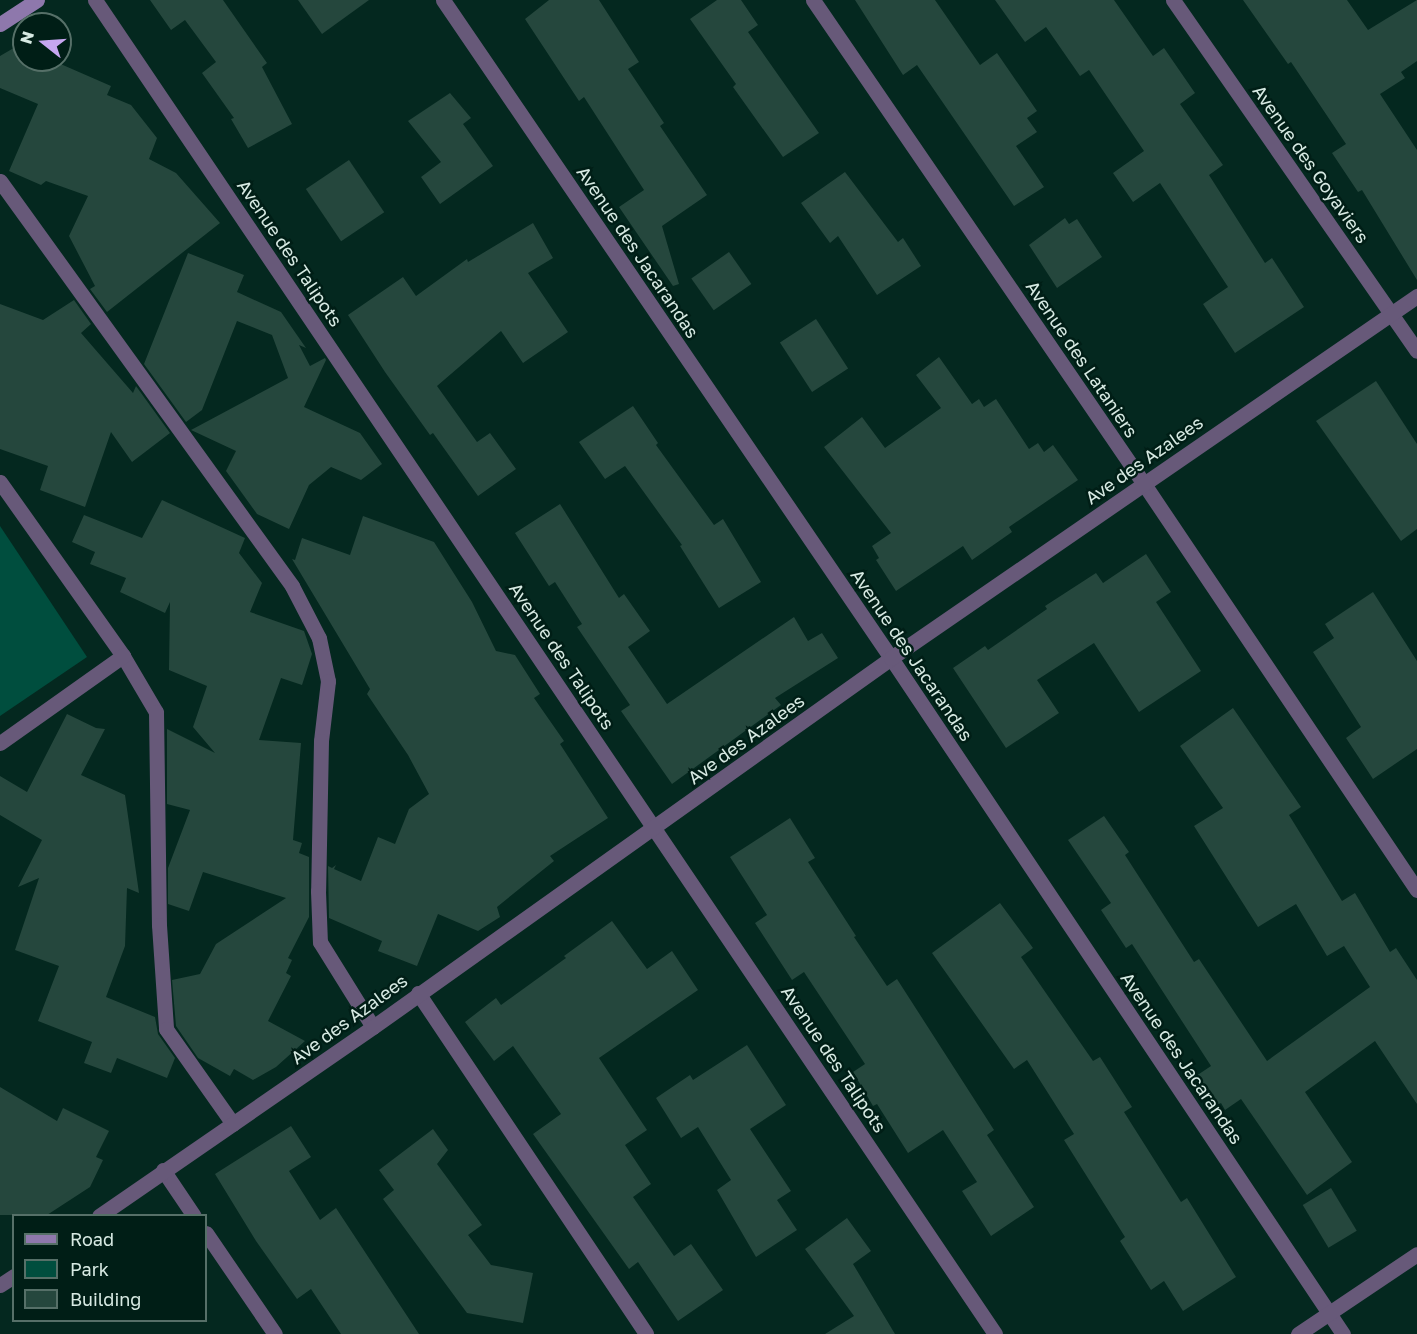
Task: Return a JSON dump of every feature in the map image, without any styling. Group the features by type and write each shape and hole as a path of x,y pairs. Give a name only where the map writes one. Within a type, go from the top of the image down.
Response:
{"main road":[{"path":"0,24 37,0"}],"street":[{"name":"Avenue des Talipots","path":"95,0 995,1334"},
{"name":"Avenue des Jacarandas","path":"443,0 891,658 1343,1334"},
{"name":"Avenue des Lataniers","path":"813,0 1144,484 1417,890"},
{"name":"Avenue des Goyaviers","path":"1173,0 1417,351"},
{"path":"0,181 292,586 319,638 328,681 321,741 318,891 320,942 373,1027"},
{"name":"Ave des Azalees","path":"100,1214 373,1027 891,658 1417,296"},
{"path":"0,482 123,656 156,712 159,925 166,1029 233,1124"},
{"path":"0,743 123,656"},
{"path":"418,993 646,1334"},
{"path":"163,1170 193,1214"},
{"path":"207,1234 274,1334"},
{"path":"1298,1334 1417,1254"}],"green space":[{"path":"0,526 87,657 0,716"}],"building":[{"path":"150,0 223,0 267,63 262,67 292,124 248,148 231,119 234,118 202,73 216,62 185,20 171,30"},
{"path":"298,0 369,0 322,34"},
{"path":"549,0 599,0 639,62 628,69 664,123 660,126 707,195 662,226 679,284 673,286 619,207 644,190 584,97 579,101 525,19"},
{"path":"717,0 741,0 758,25 748,32 819,133 783,157 733,87 736,84 690,19"},
{"path":"855,0 935,0 980,65 997,53 1037,111 1027,118 1037,132 1016,146 1044,187 1014,206 917,65 903,75"},
{"path":"995,0 1114,0 1153,56 1164,48 1195,93 1180,104 1223,165 1209,175 1265,263 1272,258 1304,307 1235,353 1203,304 1228,287 1160,183 1133,202 1113,173 1144,151 1089,70 1080,76 1046,27 1025,42"},
{"path":"1243,0 1347,0 1368,30 1417,0 1417,61 1401,72 1405,78 1380,94 1417,150 1417,280 1362,190 1358,192 1332,153 1346,144 1291,62 1288,64"},
{"path":"12,49 12,72 72,72 72,69 111,86 107,95 131,105 157,138 149,159 176,173 220,223 107,312 90,289 95,286 69,236 88,196 46,181 41,185 9,171 38,104 0,88 0,56"},
{"path":"450,93 471,118 463,124 493,166 440,204 421,177 441,162 408,121"},
{"path":"349,160 384,212 341,241 306,189"},
{"path":"845,172 898,242 903,238 921,266 877,295 838,236 830,243 801,203"},
{"path":"1065,218 1069,224 1077,219 1102,257 1057,288 1029,245"},
{"path":"533,223 553,258 528,273 568,332 523,363 501,331 437,386 477,442 490,433 516,469 478,496 433,433 430,435 348,315 403,277 416,296 467,259 468,262"},
{"path":"729,252 751,284 714,310 691,278"},
{"path":"188,253 244,275 237,292 281,312 306,348 299,345 310,366 325,358 304,407 360,433 382,464 361,480 331,467 309,485 289,529 257,514 226,471 236,451 191,430 288,378 272,335 237,321 202,410 186,422 144,364"},
{"path":"74,300 91,324 81,333 133,393 136,386 170,433 132,462 111,432 85,507 40,490 48,466 0,449 0,304 43,320"},
{"path":"816,319 848,368 812,392 780,342"},
{"path":"939,357 972,404 979,399 984,407 996,399 1029,449 1038,443 1044,452 1053,445 1078,480 1009,527 1012,532 972,560 963,546 896,591 876,560 879,558 872,546 891,533 824,447 862,417 885,448 941,408 916,375"},
{"path":"1376,381 1417,444 1417,529 1401,541 1316,421"},
{"path":"633,406 658,443 656,445 714,525 723,519 761,582 719,608 680,546 682,545 625,466 605,479 579,442"},
{"path":"162,500 245,538 239,553 262,583 250,612 304,631 312,654 302,685 281,678 259,740 301,743 293,840 302,843 299,853 309,857 309,917 288,958 292,960 286,973 291,976 268,1021 305,1041 276,1067 253,1080 234,1069 230,1076 198,1058 176,1026 172,980 200,974 216,944 286,898 203,872 189,911 168,904 168,868 190,810 167,804 167,729 215,753 193,727 207,686 169,670 170,602 165,613 120,592 126,578 90,564 95,552 72,542 84,515 142,538"},
{"path":"560,504 619,598 624,594 650,631 628,647 667,704 794,617 808,641 822,633 838,658 775,698 781,705 672,784 621,711 630,705 577,627 582,624 555,582 549,586 515,533"},
{"path":"363,516 434,542 472,602 496,651 515,655 540,694 534,698 564,741 560,744 608,818 550,856 554,861 497,907 500,917 478,931 438,914 417,966 378,951 382,941 329,918 328,866 332,868 336,865 334,869 361,881 378,837 395,844 409,809 429,794 408,755 367,694 370,689 292,559 295,560 302,538 350,555"},
{"path":"1146,554 1171,592 1156,602 1201,671 1139,712 1094,643 1037,680 1059,713 1006,748 953,668 985,646 988,650 1047,609 1045,606 1096,573 1103,583"},
{"path":"1373,592 1417,661 1417,749 1373,779 1346,738 1361,727 1313,652 1334,638 1325,624"},
{"path":"1233,708 1301,807 1289,815 1342,901 1355,893 1390,952 1396,948 1417,980 1417,1104 1375,1041 1305,1092 1352,1162 1307,1195 1241,1099 1225,1110 1221,1103 1213,1107 1193,1078 1211,1066 1132,944 1126,948 1101,910 1111,903 1068,840 1104,816 1129,852 1125,855 1194,962 1199,959 1267,1061 1370,987 1344,946 1327,956 1296,904 1258,927 1194,826 1223,808 1180,746"},
{"path":"67,714 96,728 105,729 81,775 125,795 139,893 127,888 125,946 106,997 155,1017 158,1034 175,1058 167,1078 117,1058 111,1073 84,1063 92,1042 38,1021 59,966 15,950 39,878 18,887 42,840 0,815 0,776 27,792"},
{"path":"790,818 815,858 808,862 856,936 854,937 887,986 897,979 994,1130 987,1135 1034,1207 991,1236 962,1191 977,1182 943,1130 908,1153 877,1104 873,1106 853,1072 865,1064 804,972 792,980 755,923 767,915 730,857"},
{"path":"1000,903 1033,948 1021,957 1093,1061 1100,1057 1132,1107 1124,1112 1181,1202 1187,1198 1236,1277 1183,1311 1164,1281 1151,1290 1120,1241 1125,1237 1064,1140 1074,1134 1027,1060 1014,1069 932,953"},
{"path":"612,921 647,969 672,951 698,990 599,1058 647,1130 625,1145 651,1184 633,1197 674,1256 691,1244 723,1290 678,1321 638,1262 629,1269 533,1134 561,1114 513,1046 494,1061 465,1022 496,998 501,1005"},
{"path":"747,1045 786,1105 750,1129 791,1191 777,1200 797,1230 756,1257 717,1190 731,1180 698,1127 681,1138 656,1098 690,1075 693,1080"},
{"path":"0,1087 57,1121 63,1108 109,1131 96,1157 103,1160 90,1187 49,1214 0,1215"},
{"path":"291,1126 311,1157 289,1171 320,1220 336,1208 419,1334 341,1334 311,1289 297,1299 256,1241 215,1174"},
{"path":"433,1129 448,1150 437,1164 482,1225 468,1235 491,1265 533,1273 523,1323 467,1313 383,1199 394,1190 379,1170"},
{"path":"1331,1188 1357,1231 1328,1248 1303,1205"},
{"path":"847,1218 871,1251 853,1264 895,1334 825,1334 854,1316 805,1249"}]}
